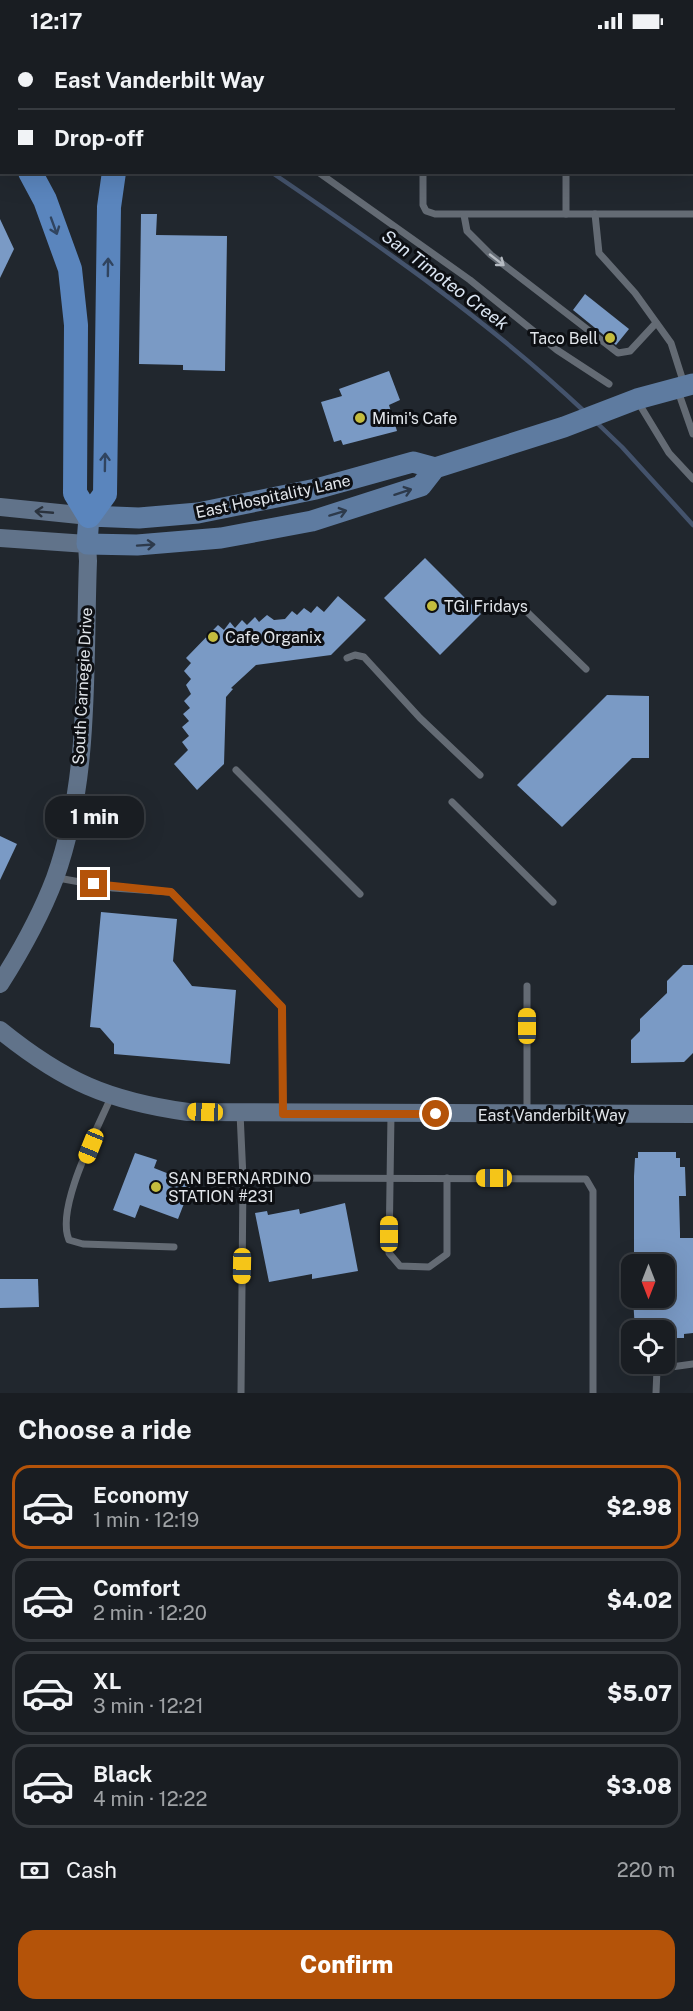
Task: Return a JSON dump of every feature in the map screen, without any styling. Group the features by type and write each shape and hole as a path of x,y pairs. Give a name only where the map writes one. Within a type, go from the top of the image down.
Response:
{"highway":[{"path":"31,174 45,200 70,269 76,325 75,493 88,516 105,494 109,207 114,174"}],"main road":[{"name":"East Hospitality Lane","path":"88,516 139,518 198,513 316,489 412,462 435,468 564,427 637,399 685,386"},
{"name":"East Hospitality Lane","path":"87,544 137,545 221,538 312,521 421,486 435,468"},
{"name":"South Carnegie Drive","path":"87,544 88,516"}],"street":[{"name":"East Hospitality Lane","path":"0,507 88,516"},
{"name":"East Hospitality Lane","path":"0,538 87,544"},
{"name":"South Carnegie Drive","path":"0,984 31,931 55,878 70,822 81,754 87,544"},
{"name":"East Vanderbilt Way","path":"0,1030 32,1056 62,1074 111,1096 146,1106 178,1110 283,1114 693,1114"}],"lane":[{"path":"321,174 470,280 557,350 609,384"},
{"path":"423,174 423,205 426,211 435,214 693,214"},
{"path":"566,174 566,214"},
{"path":"595,214 599,253 635,293 671,343 685,386 693,434"},
{"path":"464,215 467,231 491,255 618,353 630,351 656,322"},
{"path":"637,399 669,453 693,479"},
{"path":"526,611 586,669"},
{"path":"347,658 355,655 364,657 420,718 480,775"},
{"path":"236,770 360,894"},
{"path":"452,802 553,902"},
{"path":"55,878 113,888 171,892 282,1007 283,1114"},
{"path":"527,986 527,1115"},
{"path":"111,1096 67,1203 65,1230 69,1240 83,1244 174,1246"},
{"path":"240,1113 243,1178 241,1393"},
{"path":"391,1114 389,1253 400,1266 429,1267 447,1254 447,1178"},
{"path":"243,1178 586,1179 593,1191 593,1393"},
{"path":"656,1393 657,1369 693,1364"}],"building":[{"path":"141,214 157,214 156,235 227,236 225,371 183,370 183,365 139,364"},
{"path":"0,219 14,249 0,278"},
{"path":"585,294 629,329 616,345 573,310"},
{"name":"Mimi's Cafe","path":"389,371 400,400 389,405 397,431 343,445 341,440 334,442 321,402 342,396 339,389"},
{"name":"TGI Fridays","path":"425,558 481,614 440,655 384,598"},
{"path":"338,596 366,620 331,655 256,665 231,688 233,689 226,697 224,764 197,790 174,764 188,750 182,742 189,736 182,727 189,721 183,714 190,708 184,701 191,694 186,685 191,679 184,671 191,663 186,658 218,625 224,630 230,622 235,628 242,620 247,625 255,617 259,622 267,615 274,620 285,619 292,611 297,615 304,608 311,613 317,606 324,612"},
{"path":"607,695 649,696 649,758 632,758 562,827 517,785"},
{"path":"0,836 17,844 0,880"},
{"path":"101,912 177,919 173,961 192,986 236,990 230,1064 114,1054 114,1044 100,1028 90,1027"},
{"path":"683,965 693,965 693,1053 684,1062 631,1063 631,1040 640,1031 640,1019 667,993 667,981"},
{"path":"638,1152 676,1152 676,1158 680,1158 680,1167 685,1167 686,1196 679,1196 680,1238 693,1238 693,1333 684,1334 684,1338 675,1338 675,1320 634,1320 634,1308 675,1308 675,1254 634,1254 634,1176 635,1158 638,1158"},
{"name":"SAN BERNARDINO STATION #231","path":"135,1153 157,1160 154,1168 192,1183 178,1219 140,1205 135,1218 113,1210"},
{"path":"345,1203 358,1271 312,1279 312,1274 269,1282 255,1213 267,1211 268,1215 299,1209 300,1214"},
{"path":"0,1279 38,1279 39,1307 0,1308"}],"waterway":[{"name":"San Timoteo Creek","path":"274,174 433,286 511,347 585,412"},
{"name":"San Timoteo Creek","path":"596,422 693,525"}],"place":[{"name":"Taco Bell","path":"610,338"},
{"name":"Mimi's Cafe","path":"360,418"},
{"name":"TGI Fridays","path":"432,606"},
{"name":"Cafe Organix","path":"213,637"},
{"name":"SAN BERNARDINO STATION #231","path":"156,1187"}],"route":[{"path":"94,884 113,888 171,892 282,1007 283,1114 436,1114"}]}
